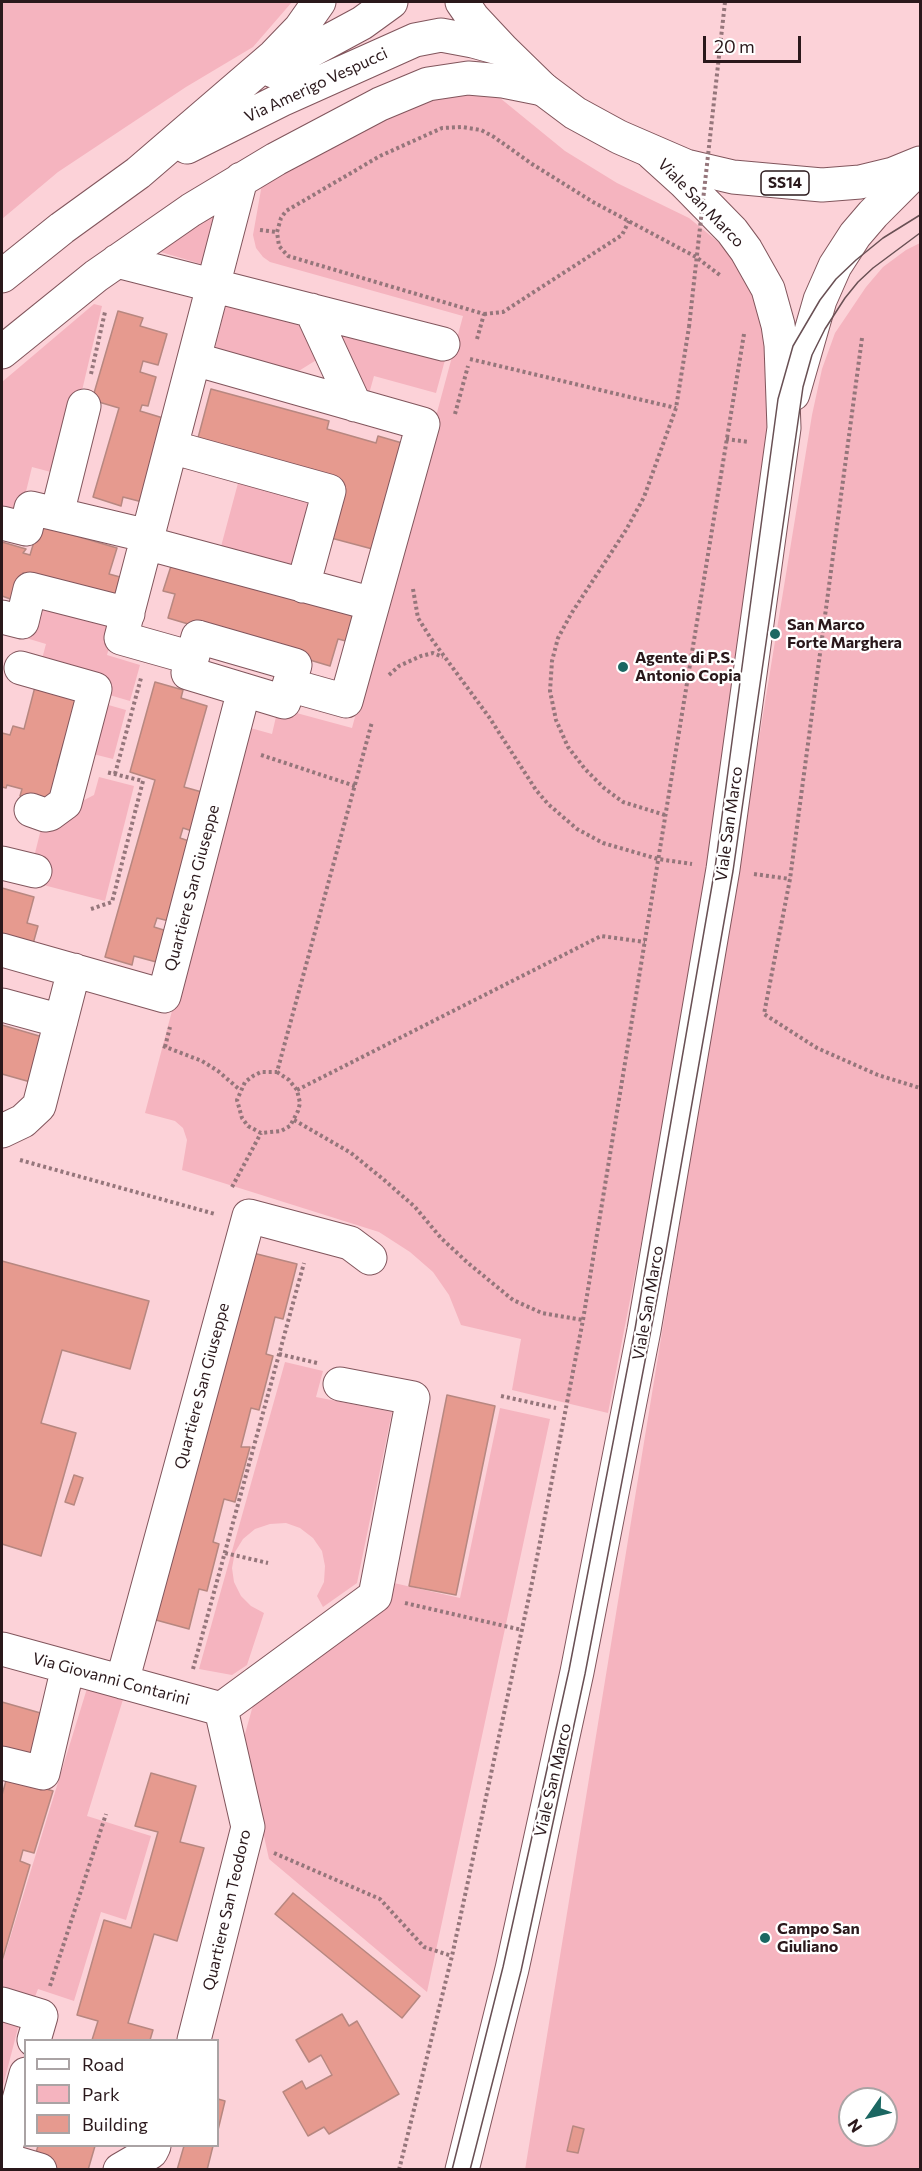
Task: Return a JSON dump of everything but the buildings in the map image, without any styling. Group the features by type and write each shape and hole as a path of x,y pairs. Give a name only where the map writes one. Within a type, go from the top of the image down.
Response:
{"street":[{"name":"Via Amerigo Vespucci","path":"2,276 62,228 138,173 288,44 319,2"},
{"name":"Via Amerigo Vespucci","path":"230,94 362,23 391,2"},
{"name":"SS14","path":"462,2 473,18 502,49 543,89 575,113 596,126 686,166 733,177 822,185 860,182 921,165"},
{"name":"Via Amerigo Vespucci","path":"138,173 280,100 415,40 441,35 502,49"},
{"path":"2,352 117,261 191,210 241,179 380,104 428,84 468,78 503,81 543,89"},
{"name":"Viale San Marco","path":"651,152 732,231 746,250 768,289 778,325 782,353 784,428"},
{"name":"Viale San Marco","path":"462,2169 512,1969 577,1672 644,1330 723,869 784,428 820,300 835,266 855,235 921,165"},
{"path":"192,658 121,638 241,179"},
{"path":"117,261 311,310 457,352"},
{"path":"311,310 355,405"},
{"path":"194,359 423,424 346,701 289,685"},
{"path":"57,514 84,406"},
{"path":"171,447 329,491 303,586"},
{"path":"2,523 26,529 31,507 373,604"},
{"path":"2,617 22,622 30,589 128,614"},
{"path":"198,637 295,665 289,685 284,702 188,674 198,637"},
{"path":"21,668 95,689 65,803 50,814 31,810"},
{"name":"Quartiere San Giuseppe","path":"2,950 164,996 244,690"},
{"path":"2,863 35,871"},
{"path":"11,1128 39,1106 74,970"},
{"path":"2,1005 61,1021"},
{"path":"247,1222 249,1216 350,1243 370,1258"},
{"name":"Quartiere San Giuseppe","path":"122,1682 247,1222"},
{"path":"221,1709 375,1596 413,1398 331,1374"},
{"name":"Via Giovanni Contarini","path":"2,1649 221,1709"},
{"path":"2,1763 43,1773 68,1667"},
{"name":"Quartiere San Teodoro","path":"194,2039 248,1827 221,1709"},
{"path":"2,2004 37,2028"},
{"path":"24,2081 3,2159 40,2169"},
{"path":"120,2169 151,2152 153,2147"}],"path":[{"path":"665,814 623,802 604,788 585,769 568,747 556,720 550,691 552,661 558,638 571,614 626,530 644,497 676,408 688,327 725,2"},
{"path":"629,221 622,236 503,312 483,314 288,256 279,246 277,232 281,218 286,211 380,156 442,128 462,127 481,130 494,137 551,176 696,257 728,285"},
{"path":"84,406 117,261"},
{"path":"455,415 457,352 483,314"},
{"path":"399,2169 452,1956 522,1630 583,1320 745,330"},
{"path":"862,338 790,879 764,1014 817,1048 878,1075 921,1088"},
{"path":"457,352 676,408"},
{"path":"408,592 412,581 418,618 536,790 548,804 577,829 603,843 658,859 692,864"},
{"path":"115,774 150,646"},
{"path":"386,673 383,683 390,674 410,660 433,653 444,658"},
{"path":"277,1072 373,717"},
{"path":"76,764 143,782 112,902 91,909"},
{"path":"744,872 790,879"},
{"path":"297,1090 601,936 645,942"},
{"path":"163,1046 202,1061 219,1071 240,1090"},
{"path":"261,1072 277,1072 289,1080 297,1090 300,1103 290,1126 281,1131 261,1133 248,1126 242,1118 237,1100 245,1082 253,1076 261,1072"},
{"path":"294,1120 351,1154 375,1173 415,1208 441,1238 468,1263 513,1300 542,1313 583,1320"},
{"path":"11,1128 247,1222"},
{"path":"228,1194 261,1133"},
{"path":"184,1699 312,1233"},
{"path":"279,1354 331,1374"},
{"path":"501,1396 556,1408"},
{"path":"225,1553 268,1563"},
{"path":"375,1596 522,1630"},
{"path":"37,2028 106,1814"},
{"path":"245,1841 380,1899 424,1947 452,1956"}],"green space":[{"path":"2,2 292,2 253,47 186,87 58,172 2,219"},
{"path":"489,89 565,151 617,183 689,218 728,250 753,283 775,392 707,864 659,1151 608,1413 512,1390 521,1339 461,1325 449,1295 433,1272 410,1252 379,1232 182,1170 187,1140 183,1128 175,1121 145,1113 247,727 272,734 278,708 352,728 463,316 270,262 256,248 253,235 262,184 412,104"},
{"path":"223,203 209,259 201,264 154,250"},
{"path":"920,243 920,2169 525,2170 812,415 822,369 835,333 866,287 883,267"},
{"path":"233,303 299,321 318,359 289,377 213,357 225,308"},
{"path":"94,304 102,306 62,475 32,467 21,512 2,507 2,382"},
{"path":"328,327 445,360 436,393 374,376 367,401"},
{"path":"241,472 320,494 299,575 219,554"},
{"path":"37,596 117,618 107,655 140,665 130,701 39,670 46,644 26,638"},
{"path":"98,702 126,710 113,759 85,752"},
{"path":"99,777 134,786 105,901 28,881 43,821 94,795"},
{"path":"285,1362 323,1371 316,1397 392,1412 357,1583 323,1607 317,1596 324,1582 325,1566 322,1551 313,1538 300,1528 286,1523 270,1524 255,1529 243,1539 235,1552 232,1568 234,1582 241,1596 251,1606 264,1613 247,1665 232,1675 199,1669"},
{"path":"500,1408 550,1419 427,1992 269,1859 243,1741 257,1691 385,1581 460,1598"},
{"path":"89,1682 125,1693 87,1816 151,1836 126,1920 101,1912 74,2001 38,1989 33,2002 2,1992 2,1964"},
{"path":"2,2015 20,2020 2,2090"}],"tram line":[{"path":"452,2170 503,1967 569,1670 635,1329 715,868 778,399 793,346 820,300 836,279 883,238 920,215"},
{"path":"470,2170 521,1971 585,1674 664,1262 733,871 803,387 812,355 845,298 873,268 920,233"}],"place":[{"name":"San Marco Forte Marghera","path":"775,634"},
{"name":"Agente di P.S. Antonio Copia","path":"623,667"},
{"name":"Campo San Giuliano","path":"765,1938"}]}
